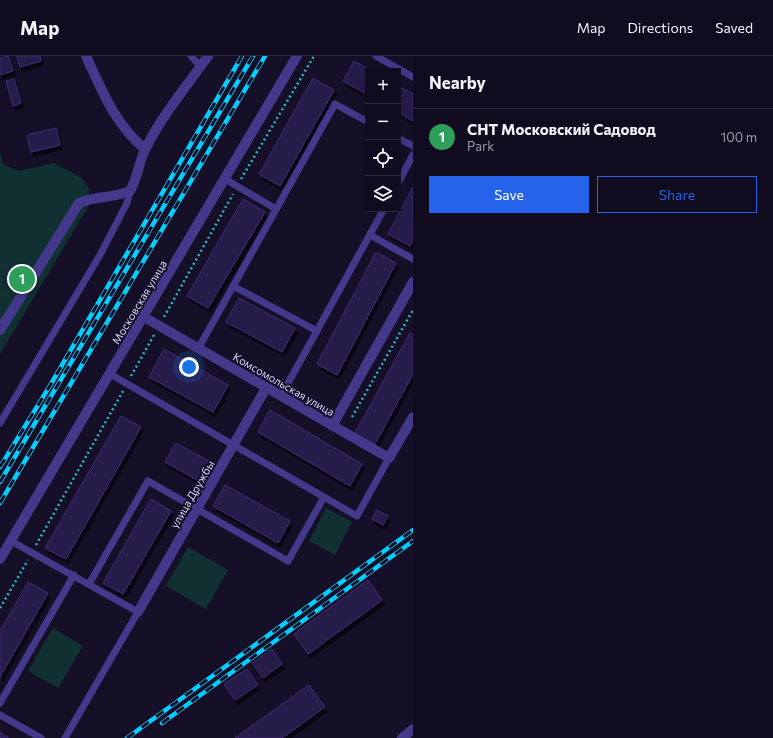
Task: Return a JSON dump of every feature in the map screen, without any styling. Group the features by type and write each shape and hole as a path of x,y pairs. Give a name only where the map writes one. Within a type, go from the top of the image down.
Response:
{"street":[{"path":"86,56 116,118 126,132 145,149"},
{"path":"0,330 79,203 86,200 115,196 130,191 135,183 145,149 158,125 208,56"},
{"name":"Московская улица","path":"0,559 144,318 297,56"},
{"name":"Комсомольская улица","path":"144,318 332,426 413,282"},
{"name":"улица Дружбы","path":"138,612 266,388"},
{"path":"332,426 389,458 413,417"},
{"path":"402,738 413,729"}],"lane":[{"path":"191,56 201,66"},
{"path":"376,56 413,77"},
{"path":"198,349 335,104 365,120"},
{"path":"401,140 413,146"},
{"path":"401,177 413,155"},
{"path":"225,179 276,209"},
{"path":"0,423 100,255 127,203 130,191"},
{"path":"281,396 382,212"},
{"path":"370,235 413,260"},
{"path":"233,286 317,331"},
{"path":"110,374 357,516 389,458"},
{"path":"89,584 148,481 288,561 324,497"},
{"path":"11,541 138,612 65,738"},
{"path":"0,703 74,575"},
{"path":"0,715 41,738"}],"path":[{"path":"343,432 413,310"}],"green space":[{"path":"0,151 3,164 18,171 54,163 82,178 89,189 89,205 0,354"},
{"path":"326,508 352,522 335,555 309,541"},
{"path":"188,547 228,570 206,609 166,586"},
{"path":"53,628 83,646 58,688 28,671"}],"building":[{"path":"8,56 13,71 0,75 0,58"},
{"path":"17,56 40,56 41,61 20,67"},
{"path":"354,61 367,68 365,68 365,93 343,81"},
{"path":"313,78 334,90 280,186 259,174"},
{"path":"14,79 21,103 13,106 6,81"},
{"path":"401,88 413,94 413,121 401,114"},
{"path":"56,128 60,145 31,152 27,135"},
{"path":"413,187 413,239 410,246 388,234"},
{"path":"243,199 265,212 208,308 187,296"},
{"path":"376,252 396,263 337,375 317,364"},
{"path":"239,298 295,328 282,352 226,322"},
{"path":"410,333 413,335 413,374 375,444 355,433"},
{"path":"164,349 228,385 213,412 149,377"},
{"path":"270,410 362,464 350,486 258,432"},
{"path":"121,416 141,427 66,559 45,548"},
{"path":"176,443 212,463 201,482 165,462"},
{"path":"225,485 290,521 278,543 213,506"},
{"path":"151,499 171,511 123,594 103,583"},
{"path":"377,510 388,516 383,525 372,519"},
{"path":"368,580 382,600 308,654 294,634"},
{"path":"28,582 48,593 0,677 0,631"},
{"path":"272,649 282,664 263,678 252,663"},
{"path":"247,669 258,685 235,700 224,684"},
{"path":"309,685 325,707 282,738 235,738"},
{"path":"0,732 9,738 0,738"}],"railway":[{"path":"0,467 51,384 242,56"},
{"path":"0,482 253,56"},
{"path":"0,503 265,56"},
{"path":"127,738 413,530"},
{"path":"162,723 413,541"}],"place":[{"name":"СНТ Московский Садовод","path":"22,279"}]}
